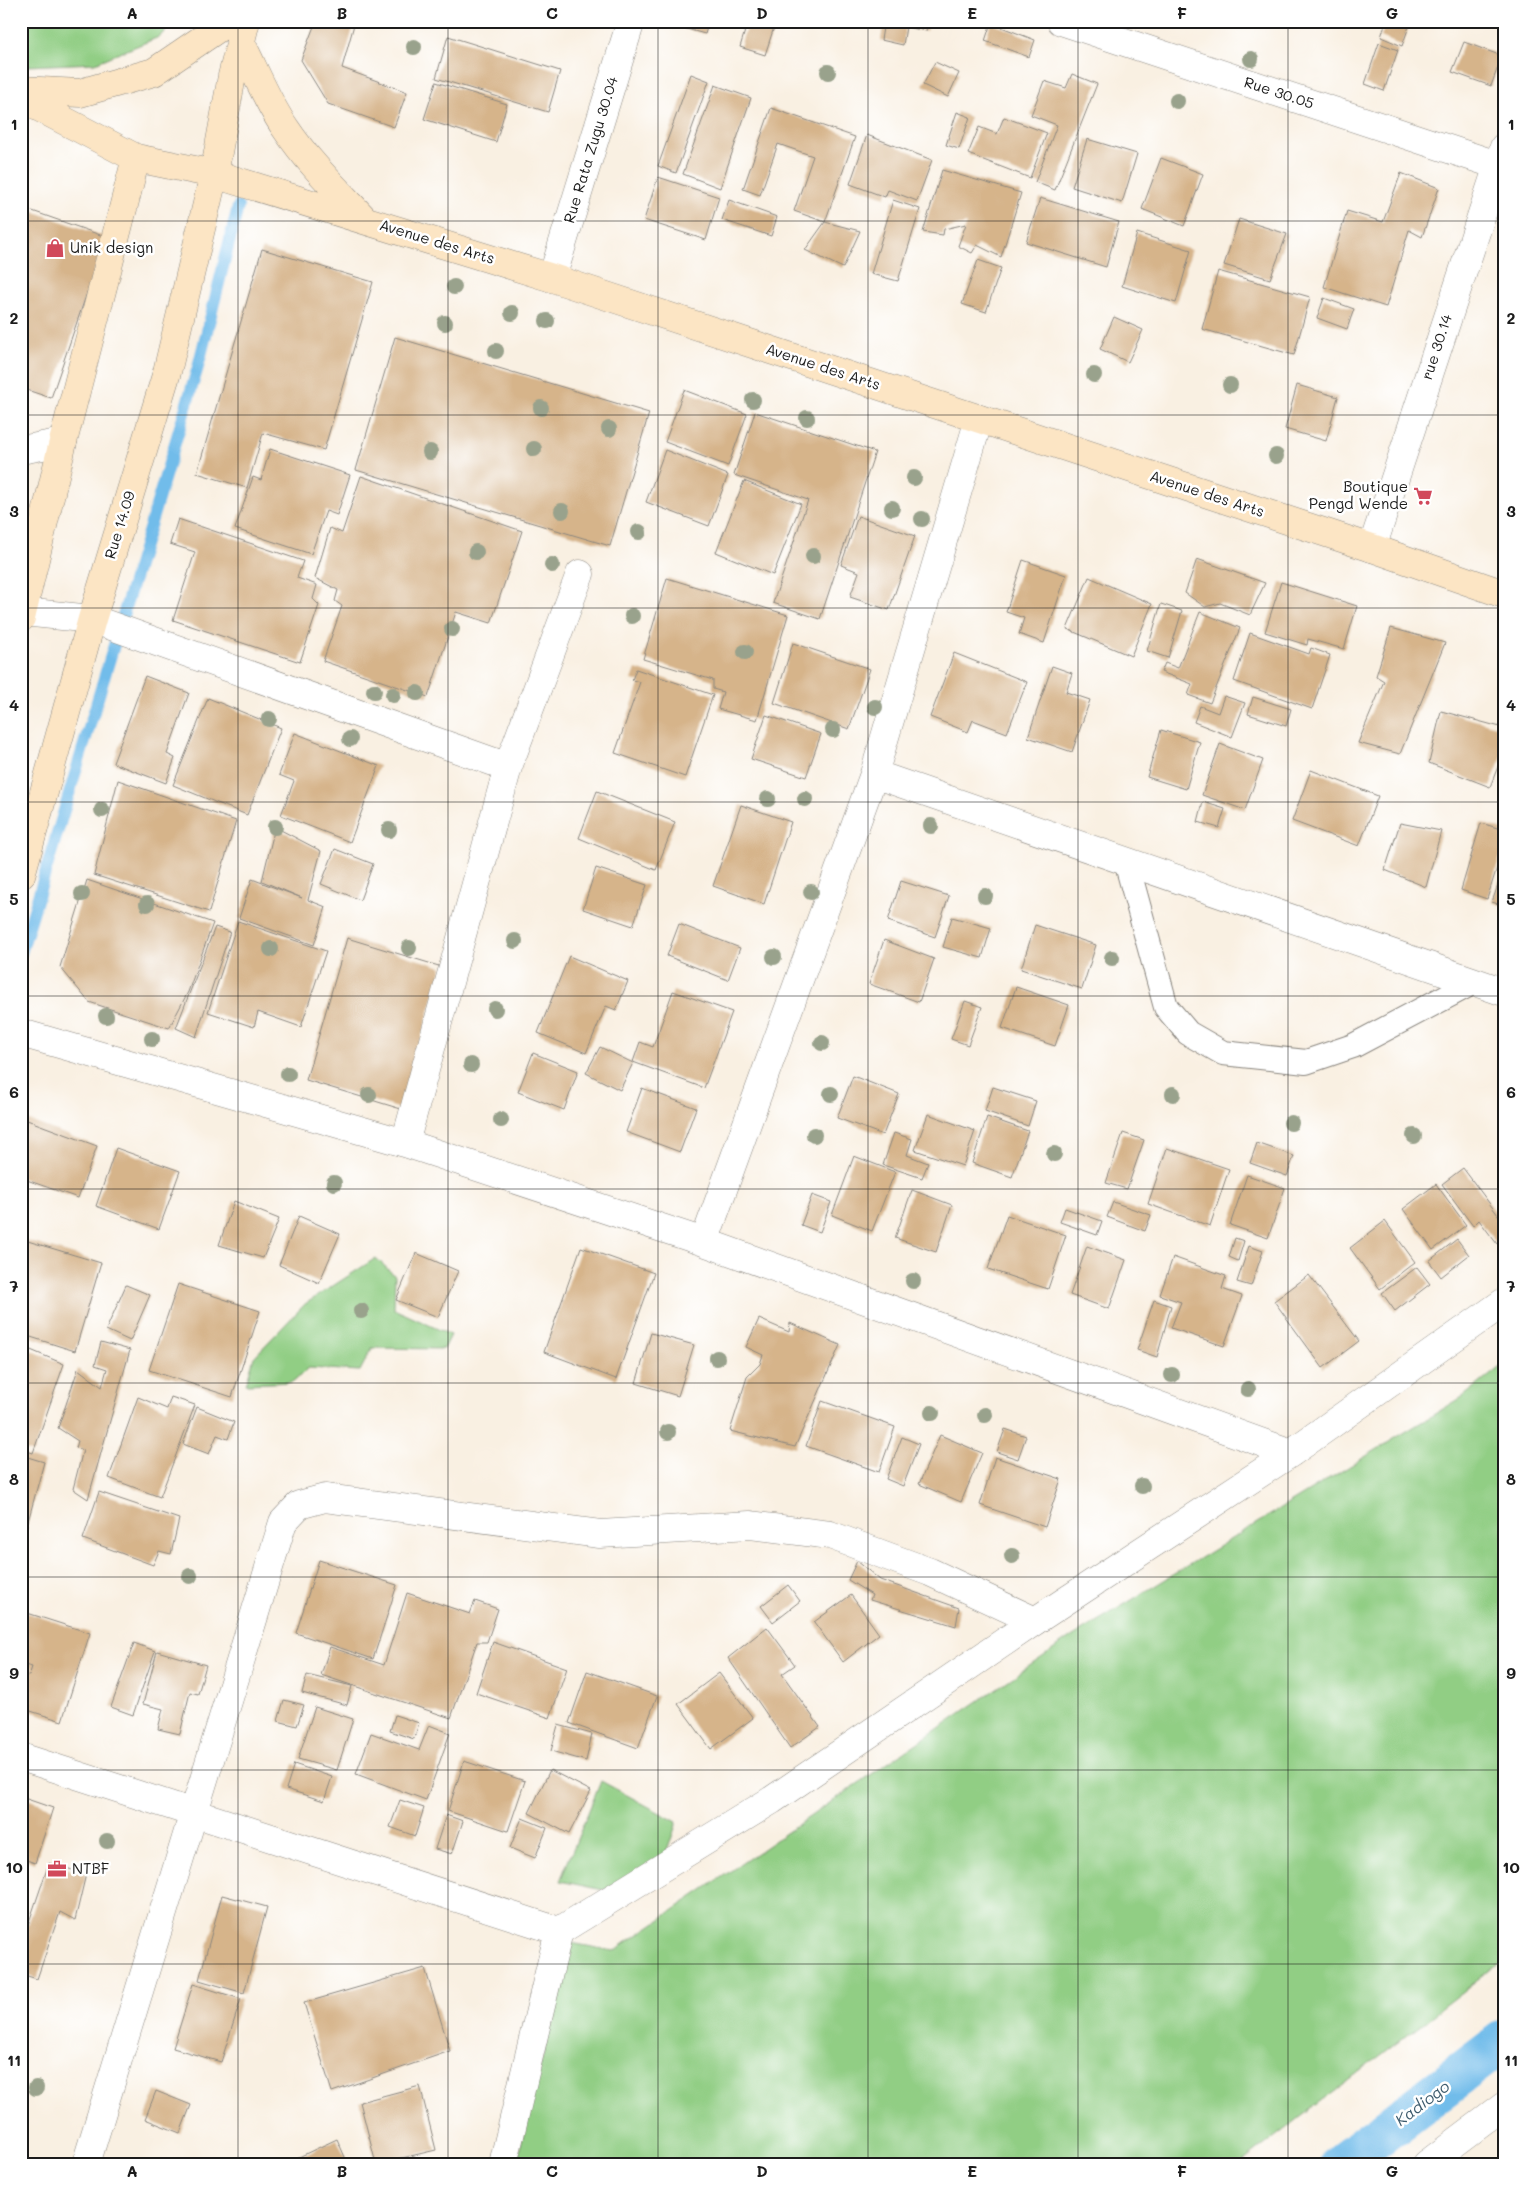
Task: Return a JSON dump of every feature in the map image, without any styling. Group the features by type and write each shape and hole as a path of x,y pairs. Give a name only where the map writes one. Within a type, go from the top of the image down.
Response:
{"street":[{"name":"Rue Rata Zugu 30.04","path":"552,278 631,21"},
{"name":"Rue 30.05","path":"1061,21 1500,156"},
{"path":"21,90 80,93 154,72 217,29 236,28 266,94 286,129 306,156 364,219"},
{"name":"Rue 14.09","path":"21,875 92,619 167,372 214,174 236,28"},
{"name":"Avenue des Arts","path":"21,98 136,158 214,174 552,278 1372,548 1504,594"},
{"name":"rue 30.14","path":"1372,548 1500,156"},
{"path":"136,158 63,442 22,615 92,619 508,767"},
{"path":"704,1242 874,774 979,419"},
{"path":"21,450 63,442"},
{"path":"405,1143 508,767 580,574"},
{"path":"874,774 1504,992"},
{"path":"21,1033 405,1143 704,1242 1291,1452"},
{"path":"503,2164 559,1931 772,1800 1035,1621 1291,1452 1504,1302"},
{"path":"86,2164 283,1522 299,1505 324,1498 600,1534 750,1525 830,1535 930,1572 1035,1621"},
{"path":"21,1757 559,1931"},
{"path":"1427,2164 1504,2106"}],"lane":[{"path":"1126,861 1166,1007 1188,1032 1223,1053 1306,1062 1353,1046 1474,982"}],"green space":[{"path":"21,21 176,21 159,37 95,63 27,66 21,64"},
{"path":"376,1258 395,1276 394,1309 451,1335 444,1349 372,1348 360,1371 309,1368 292,1382 246,1384 254,1357 305,1304"},
{"path":"1504,1364 1504,1960 1240,2164 516,2164 571,1943 614,1951 1073,1636 1464,1396"},
{"path":"601,1781 677,1822 662,1866 603,1890 560,1881"}],"building":[{"path":"316,21 355,21 342,68 407,92 394,127 328,104 301,60"},
{"path":"685,21 709,21 705,34 683,28"},
{"path":"748,21 776,21 765,55 740,47"},
{"path":"884,21 928,21 926,31 906,27 903,45 881,40"},
{"path":"1386,21 1411,21 1402,46 1381,37"},
{"path":"991,23 1035,40 1029,57 985,41"},
{"path":"448,36 560,71 548,112 436,78"},
{"path":"1464,42 1502,56 1491,86 1452,72"},
{"path":"1379,43 1398,50 1384,91 1365,84"},
{"path":"935,62 959,73 948,97 923,85"},
{"path":"691,74 709,81 676,173 658,166"},
{"path":"1072,74 1097,84 1055,190 1035,182 1057,125 1031,115 1044,81 1066,88"},
{"path":"436,82 507,104 496,142 424,119"},
{"path":"715,85 751,98 720,188 683,174"},
{"path":"771,108 855,137 825,222 794,211 813,156 778,144 760,195 743,189"},
{"path":"957,112 970,117 959,149 946,145"},
{"path":"1004,117 1047,133 1030,178 968,154 979,127 997,134"},
{"path":"867,135 932,160 917,201 888,190 885,197 850,184"},
{"path":"1087,139 1137,154 1122,203 1072,187"},
{"path":"1161,158 1203,174 1184,226 1142,209"},
{"path":"942,170 1021,193 1001,257 977,245 972,253 958,246 966,224 944,229 943,235 923,232"},
{"path":"1401,173 1439,188 1422,237 1409,230 1386,307 1324,287 1347,211 1383,222"},
{"path":"658,177 719,197 706,240 644,220"},
{"path":"1040,198 1119,222 1106,267 1026,242"},
{"path":"729,200 777,217 771,236 722,220"},
{"path":"893,200 920,209 898,281 871,274"},
{"path":"21,207 106,237 51,398 21,388"},
{"path":"1239,219 1287,234 1270,279 1224,265"},
{"path":"825,222 860,231 843,268 805,250"},
{"path":"1137,233 1191,250 1176,303 1122,286"},
{"path":"262,249 373,282 324,450 263,433 247,488 197,473"},
{"path":"978,260 1001,268 986,312 962,304"},
{"path":"1218,271 1310,297 1294,355 1202,329"},
{"path":"1324,298 1354,309 1347,329 1317,318"},
{"path":"1114,317 1143,330 1128,362 1100,349"},
{"path":"395,337 649,413 610,546 356,470"},
{"path":"1297,385 1338,397 1326,441 1285,429"},
{"path":"684,390 747,414 728,466 665,442"},
{"path":"755,412 875,452 820,619 773,603 808,500 734,475"},
{"path":"270,449 350,475 337,515 326,511 311,554 235,529 253,477 261,480"},
{"path":"665,450 728,475 709,526 646,502"},
{"path":"361,476 522,531 491,623 456,612 428,697 323,661 342,606 335,601 338,590 315,578 330,528 342,533"},
{"path":"744,481 801,504 773,575 716,552"},
{"path":"858,516 915,536 889,610 850,597 859,572 841,565"},
{"path":"178,519 303,561 297,578 317,585 313,599 319,605 300,662 173,620 195,552 170,544"},
{"path":"1197,559 1265,583 1250,615 1220,603 1205,607 1185,593"},
{"path":"1023,560 1066,575 1044,643 1019,634 1024,618 1006,612"},
{"path":"1089,577 1152,604 1131,656 1067,629"},
{"path":"667,578 788,615 757,720 718,709 723,692 713,689 713,680 643,659"},
{"path":"1281,582 1357,606 1344,649 1308,639 1307,645 1265,632"},
{"path":"1161,604 1182,611 1168,658 1147,651"},
{"path":"1200,612 1240,628 1210,703 1188,695 1192,684 1161,672 1165,663 1178,668"},
{"path":"1391,628 1445,643 1400,754 1358,743 1384,681 1376,676"},
{"path":"1250,633 1309,654 1311,648 1330,655 1312,709 1234,681"},
{"path":"793,643 870,669 849,729 774,703"},
{"path":"954,653 1027,682 1007,733 973,720 968,732 930,717"},
{"path":"1052,666 1072,673 1066,692 1090,700 1072,752 1028,737"},
{"path":"636,669 713,695 685,777 615,753 640,682 632,680"},
{"path":"145,676 189,693 167,754 175,758 166,783 113,763"},
{"path":"1224,696 1245,703 1232,737 1194,722 1200,706 1218,713"},
{"path":"1253,697 1291,709 1286,726 1248,714"},
{"path":"208,698 281,728 247,815 173,785"},
{"path":"1441,711 1504,728 1504,751 1490,787 1429,763"},
{"path":"766,715 821,734 806,777 751,759"},
{"path":"1161,730 1200,742 1186,789 1147,777"},
{"path":"295,733 379,766 350,842 281,815 294,781 279,775"},
{"path":"1220,744 1263,760 1245,810 1202,795"},
{"path":"1311,770 1378,796 1359,846 1292,821"},
{"path":"118,780 236,821 209,912 94,875"},
{"path":"597,791 675,822 656,870 579,838"},
{"path":"1203,802 1225,809 1219,828 1198,822"},
{"path":"741,805 791,822 764,904 713,886"},
{"path":"1400,823 1441,831 1426,887 1385,870"},
{"path":"1481,823 1504,830 1504,845 1487,899 1461,890"},
{"path":"275,827 321,851 308,900 326,907 314,945 239,918 252,879 302,898 262,881"},
{"path":"335,849 373,864 360,900 321,884"},
{"path":"596,868 647,885 633,926 583,909"},
{"path":"1504,868 1504,906 1492,902"},
{"path":"87,880 213,923 188,992 169,1028 89,1002 60,967"},
{"path":"901,881 949,896 935,937 888,921"},
{"path":"952,917 991,928 982,958 943,947"},
{"path":"238,921 326,951 301,1027 258,1012 254,1027 208,1012"},
{"path":"679,924 740,948 728,980 667,956"},
{"path":"1035,925 1096,945 1082,989 1021,969"},
{"path":"215,927 230,932 196,1037 176,1028"},
{"path":"347,938 442,967 401,1109 306,1080"},
{"path":"884,940 934,959 919,1002 869,984"},
{"path":"569,956 628,981 616,1010 606,1006 586,1053 538,1033"},
{"path":"1016,987 1069,1005 1055,1046 1002,1028"},
{"path":"673,991 732,1012 704,1088 633,1062 640,1042 653,1047"},
{"path":"965,1001 982,1007 968,1045 951,1039"},
{"path":"600,1047 633,1063 620,1090 586,1073"},
{"path":"533,1053 578,1071 564,1110 518,1092"},
{"path":"853,1076 899,1094 883,1135 837,1118"},
{"path":"993,1087 1036,1101 1028,1126 985,1111"},
{"path":"642,1088 696,1108 680,1152 626,1132"},
{"path":"928,1114 975,1131 963,1166 915,1150"},
{"path":"987,1117 1028,1131 1012,1177 972,1163"},
{"path":"27,1120 97,1146 78,1198 21,1178 21,1136"},
{"path":"894,1133 912,1139 907,1155 928,1163 922,1178 883,1165"},
{"path":"1123,1133 1144,1140 1127,1189 1106,1183"},
{"path":"1257,1143 1294,1156 1287,1176 1250,1163"},
{"path":"116,1148 180,1171 159,1229 96,1206"},
{"path":"1167,1148 1229,1169 1210,1226 1148,1204"},
{"path":"854,1156 895,1172 872,1231 832,1215"},
{"path":"1463,1168 1504,1223 1504,1239 1497,1244 1479,1220 1473,1226 1442,1184"},
{"path":"1247,1175 1285,1188 1268,1238 1230,1225"},
{"path":"1436,1184 1466,1225 1433,1250 1403,1209"},
{"path":"912,1190 952,1205 936,1252 895,1238"},
{"path":"812,1195 831,1202 820,1232 801,1225"},
{"path":"234,1201 279,1219 263,1258 219,1245"},
{"path":"1113,1202 1151,1215 1145,1231 1107,1217"},
{"path":"1065,1208 1102,1221 1097,1235 1060,1222"},
{"path":"1007,1215 1066,1235 1048,1289 988,1269"},
{"path":"299,1216 340,1234 319,1283 279,1265"},
{"path":"1385,1221 1415,1262 1380,1289 1350,1248"},
{"path":"1235,1238 1244,1241 1238,1261 1229,1257"},
{"path":"21,1239 101,1263 75,1351 21,1334 21,1291 23,1284 21,1283"},
{"path":"1457,1239 1469,1255 1441,1277 1429,1261"},
{"path":"1087,1246 1126,1260 1109,1309 1070,1295"},
{"path":"1249,1246 1263,1251 1251,1286 1237,1282"},
{"path":"581,1247 654,1273 616,1379 544,1352"},
{"path":"416,1253 458,1271 438,1317 396,1300"},
{"path":"1173,1257 1226,1276 1222,1289 1242,1296 1224,1346 1171,1328 1181,1302 1160,1295"},
{"path":"1417,1267 1430,1284 1395,1311 1382,1293"},
{"path":"1309,1275 1359,1341 1323,1368 1274,1301"},
{"path":"178,1284 260,1311 232,1397 149,1370"},
{"path":"126,1285 150,1295 130,1341 106,1330"},
{"path":"1154,1300 1171,1306 1157,1357 1137,1350"},
{"path":"759,1319 789,1332 790,1323 840,1345 795,1447 730,1431 747,1377 760,1364 763,1355 746,1347"},
{"path":"651,1333 694,1345 678,1396 636,1383"},
{"path":"101,1342 130,1350 88,1499 73,1489 83,1450 76,1448 78,1441 58,1428 78,1369 102,1387 107,1369 95,1365"},
{"path":"21,1346 64,1364 33,1453 21,1449"},
{"path":"138,1397 167,1409 171,1397 195,1405 160,1497 109,1478"},
{"path":"822,1401 895,1427 879,1472 806,1446"},
{"path":"197,1407 234,1422 228,1439 217,1435 209,1454 183,1444"},
{"path":"1005,1429 1026,1436 1018,1459 997,1452"},
{"path":"940,1435 982,1453 961,1502 919,1484"},
{"path":"902,1437 919,1444 903,1486 886,1479"},
{"path":"21,1455 44,1462 22,1544 21,1544"},
{"path":"995,1457 1061,1479 1045,1527 980,1505"},
{"path":"99,1492 179,1519 171,1554 159,1551 153,1565 83,1539"},
{"path":"319,1560 397,1585 373,1659 296,1633"},
{"path":"857,1561 880,1580 959,1608 956,1626 870,1600 872,1595 848,1580"},
{"path":"788,1585 800,1601 773,1622 761,1606"},
{"path":"407,1593 470,1614 475,1601 498,1609 487,1642 477,1642 451,1718 321,1675 330,1647 384,1665"},
{"path":"851,1595 879,1634 843,1662 814,1622"},
{"path":"21,1611 90,1633 62,1721 21,1708 21,1674 29,1676 32,1667 21,1664"},
{"path":"767,1627 795,1665 782,1674 820,1727 790,1748 728,1658"},
{"path":"493,1642 567,1668 550,1718 476,1693"},
{"path":"134,1643 155,1651 133,1715 111,1707"},
{"path":"157,1651 206,1665 198,1694 190,1692 180,1734 158,1729 163,1709 143,1704"},
{"path":"587,1671 657,1696 638,1748 569,1723"},
{"path":"719,1673 753,1718 711,1749 678,1704"},
{"path":"307,1675 352,1686 347,1705 302,1693"},
{"path":"284,1700 304,1705 297,1726 278,1721"},
{"path":"315,1707 353,1719 337,1770 298,1759"},
{"path":"395,1715 419,1723 414,1739 390,1731"},
{"path":"429,1725 450,1733 426,1800 356,1774 371,1733 419,1750"},
{"path":"558,1725 592,1734 586,1761 551,1751"},
{"path":"464,1761 525,1781 508,1831 448,1811"},
{"path":"294,1764 332,1777 324,1801 286,1789"},
{"path":"550,1770 591,1791 569,1834 529,1813"},
{"path":"21,1797 53,1808 35,1863 21,1858"},
{"path":"400,1800 424,1808 415,1836 390,1827"},
{"path":"446,1815 463,1821 452,1854 435,1849"},
{"path":"522,1818 547,1828 535,1858 510,1848"},
{"path":"49,1863 86,1874 75,1920 60,1912 37,1979 21,1974 21,1923 28,1925"},
{"path":"222,1895 267,1907 244,1993 199,1980"},
{"path":"425,1968 450,2051 332,2092 304,2003"},
{"path":"193,1984 241,1999 221,2062 173,2048"},
{"path":"420,2086 436,2150 376,2164 360,2102"},
{"path":"156,2091 191,2105 180,2133 145,2119"},
{"path":"337,2139 348,2164 284,2164"}],"waterway":[{"path":"21,953 198,367 238,207"},
{"name":"Kadiogo","path":"1341,2164 1504,2041"}],"place":[{"name":"Unik design","path":"55,248"},
{"name":"Boutique Pengd Wende","path":"1423,496"},
{"name":"NTBF","path":"57,1869"}]}
